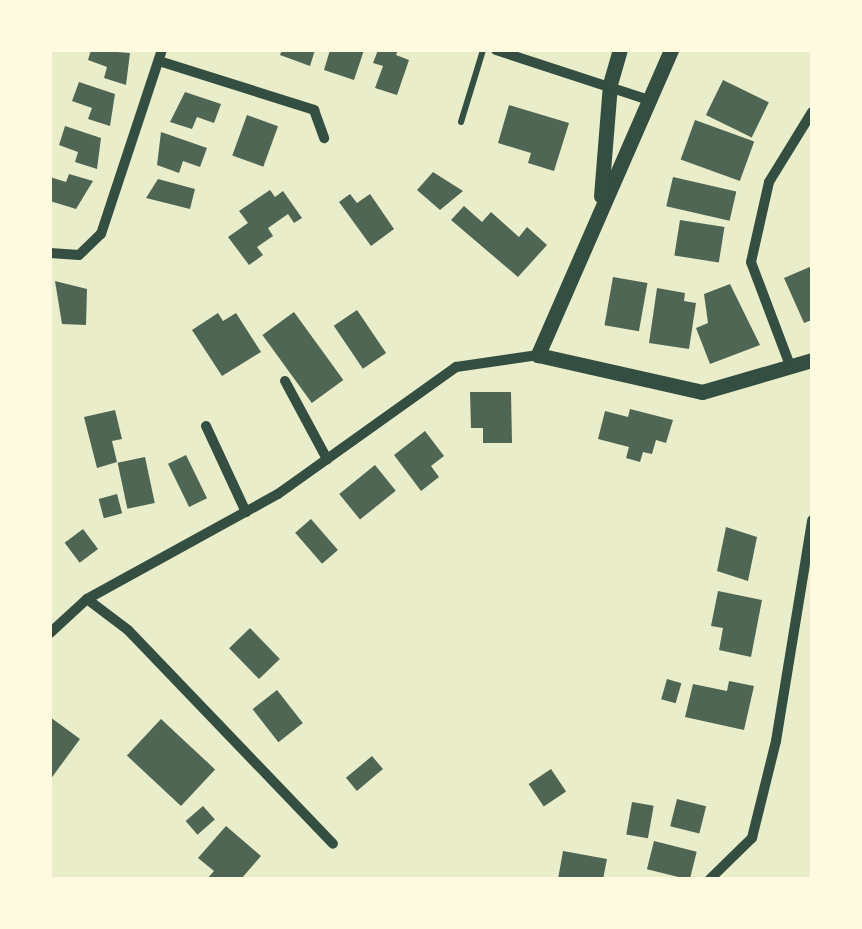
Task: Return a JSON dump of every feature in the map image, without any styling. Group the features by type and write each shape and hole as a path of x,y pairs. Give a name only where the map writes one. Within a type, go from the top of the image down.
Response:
{"street":[{"path":"496,50 610,84 653,102"},
{"path":"600,205 610,84 620,50"},
{"path":"538,354 600,205 653,102 671,50"},
{"path":"50,253 79,255 102,234 161,55 314,110 324,138"},
{"path":"791,368 751,262 770,182 812,112"},
{"path":"50,634 87,599 246,512 456,368 538,354 702,392 812,360"},
{"path":"285,380 327,460"},
{"path":"206,426 246,512"},
{"path":"710,879 752,838 812,520"},
{"path":"87,599 128,630 333,844"}],"lane":[{"path":"460,122 483,50"}],"building":[{"path":"91,50 130,53 126,85 104,78 107,67 88,60"},
{"path":"282,50 315,50 310,66 280,55"},
{"path":"330,50 364,50 354,80 324,70"},
{"path":"378,50 398,50 396,55 409,60 397,95 375,88 383,66 373,63"},
{"path":"723,80 769,102 752,137 706,115"},
{"path":"79,82 115,94 110,126 88,119 92,108 72,101"},
{"path":"185,92 221,104 214,123 197,117 192,129 170,122"},
{"path":"509,105 569,123 554,171 528,163 531,153 498,143"},
{"path":"247,115 278,126 263,167 232,155"},
{"path":"695,120 754,142 740,181 681,159"},
{"path":"65,126 101,138 97,169 75,162 78,152 59,145"},
{"path":"161,132 207,148 200,167 183,161 179,173 157,165"},
{"path":"433,172 463,191 440,210 417,190"},
{"path":"69,174 93,181 76,209 50,201 50,177 66,182"},
{"path":"673,177 736,192 730,221 666,206"},
{"path":"158,179 195,189 190,209 146,198"},
{"path":"270,190 275,197 283,191 302,218 294,223 288,214 268,228 273,236 257,247 263,255 249,265 228,237 248,223 239,211"},
{"path":"350,194 357,203 370,194 394,229 371,246 339,202"},
{"path":"464,206 482,222 491,212 519,237 527,227 547,245 518,277 451,220"},
{"path":"680,220 724,227 719,263 674,256"},
{"path":"812,266 812,320 804,323 784,278"},
{"path":"613,277 647,283 639,331 604,325"},
{"path":"55,281 87,289 86,325 62,324"},
{"path":"730,284 760,345 710,364 696,328 708,323 704,294"},
{"path":"657,288 685,293 684,301 696,303 689,349 649,343"},
{"path":"357,310 386,353 363,369 334,326"},
{"path":"294,312 343,380 312,403 262,335"},
{"path":"218,313 223,321 236,313 261,352 222,376 192,330"},
{"path":"470,392 511,392 512,443 483,443 483,428 471,428"},
{"path":"630,409 673,420 666,443 656,440 652,454 643,452 640,462 626,458 629,447 598,439 605,411 628,417"},
{"path":"115,410 122,439 112,441 117,462 97,468 84,417"},
{"path":"425,431 444,456 431,466 439,477 421,491 394,455"},
{"path":"186,455 207,498 189,507 168,464"},
{"path":"145,457 155,503 127,509 118,463"},
{"path":"375,465 396,491 360,520 339,494"},
{"path":"117,494 122,513 104,518 99,499"},
{"path":"311,519 338,550 322,564 295,533"},
{"path":"726,527 757,537 748,581 717,571"},
{"path":"83,529 98,549 80,563 65,543"},
{"path":"718,591 762,600 751,657 719,650 723,628 711,626"},
{"path":"250,628 280,659 259,679 229,648"},
{"path":"667,679 681,683 676,703 661,699"},
{"path":"729,681 754,686 744,730 685,717 693,684 727,691"},
{"path":"277,690 303,723 278,742 253,709"},
{"path":"50,717 80,739 50,780"},
{"path":"161,719 215,769 181,806 127,756"},
{"path":"372,756 383,769 357,791 346,778"},
{"path":"551,769 566,791 544,806 529,784"},
{"path":"677,799 706,806 699,833 670,826"},
{"path":"632,802 654,806 648,838 626,834"},
{"path":"203,806 215,820 197,835 186,821"},
{"path":"226,826 261,856 241,879 207,879 214,871 198,858"},
{"path":"654,841 697,852 690,879 647,869"},
{"path":"563,851 607,859 603,879 558,879"}]}
